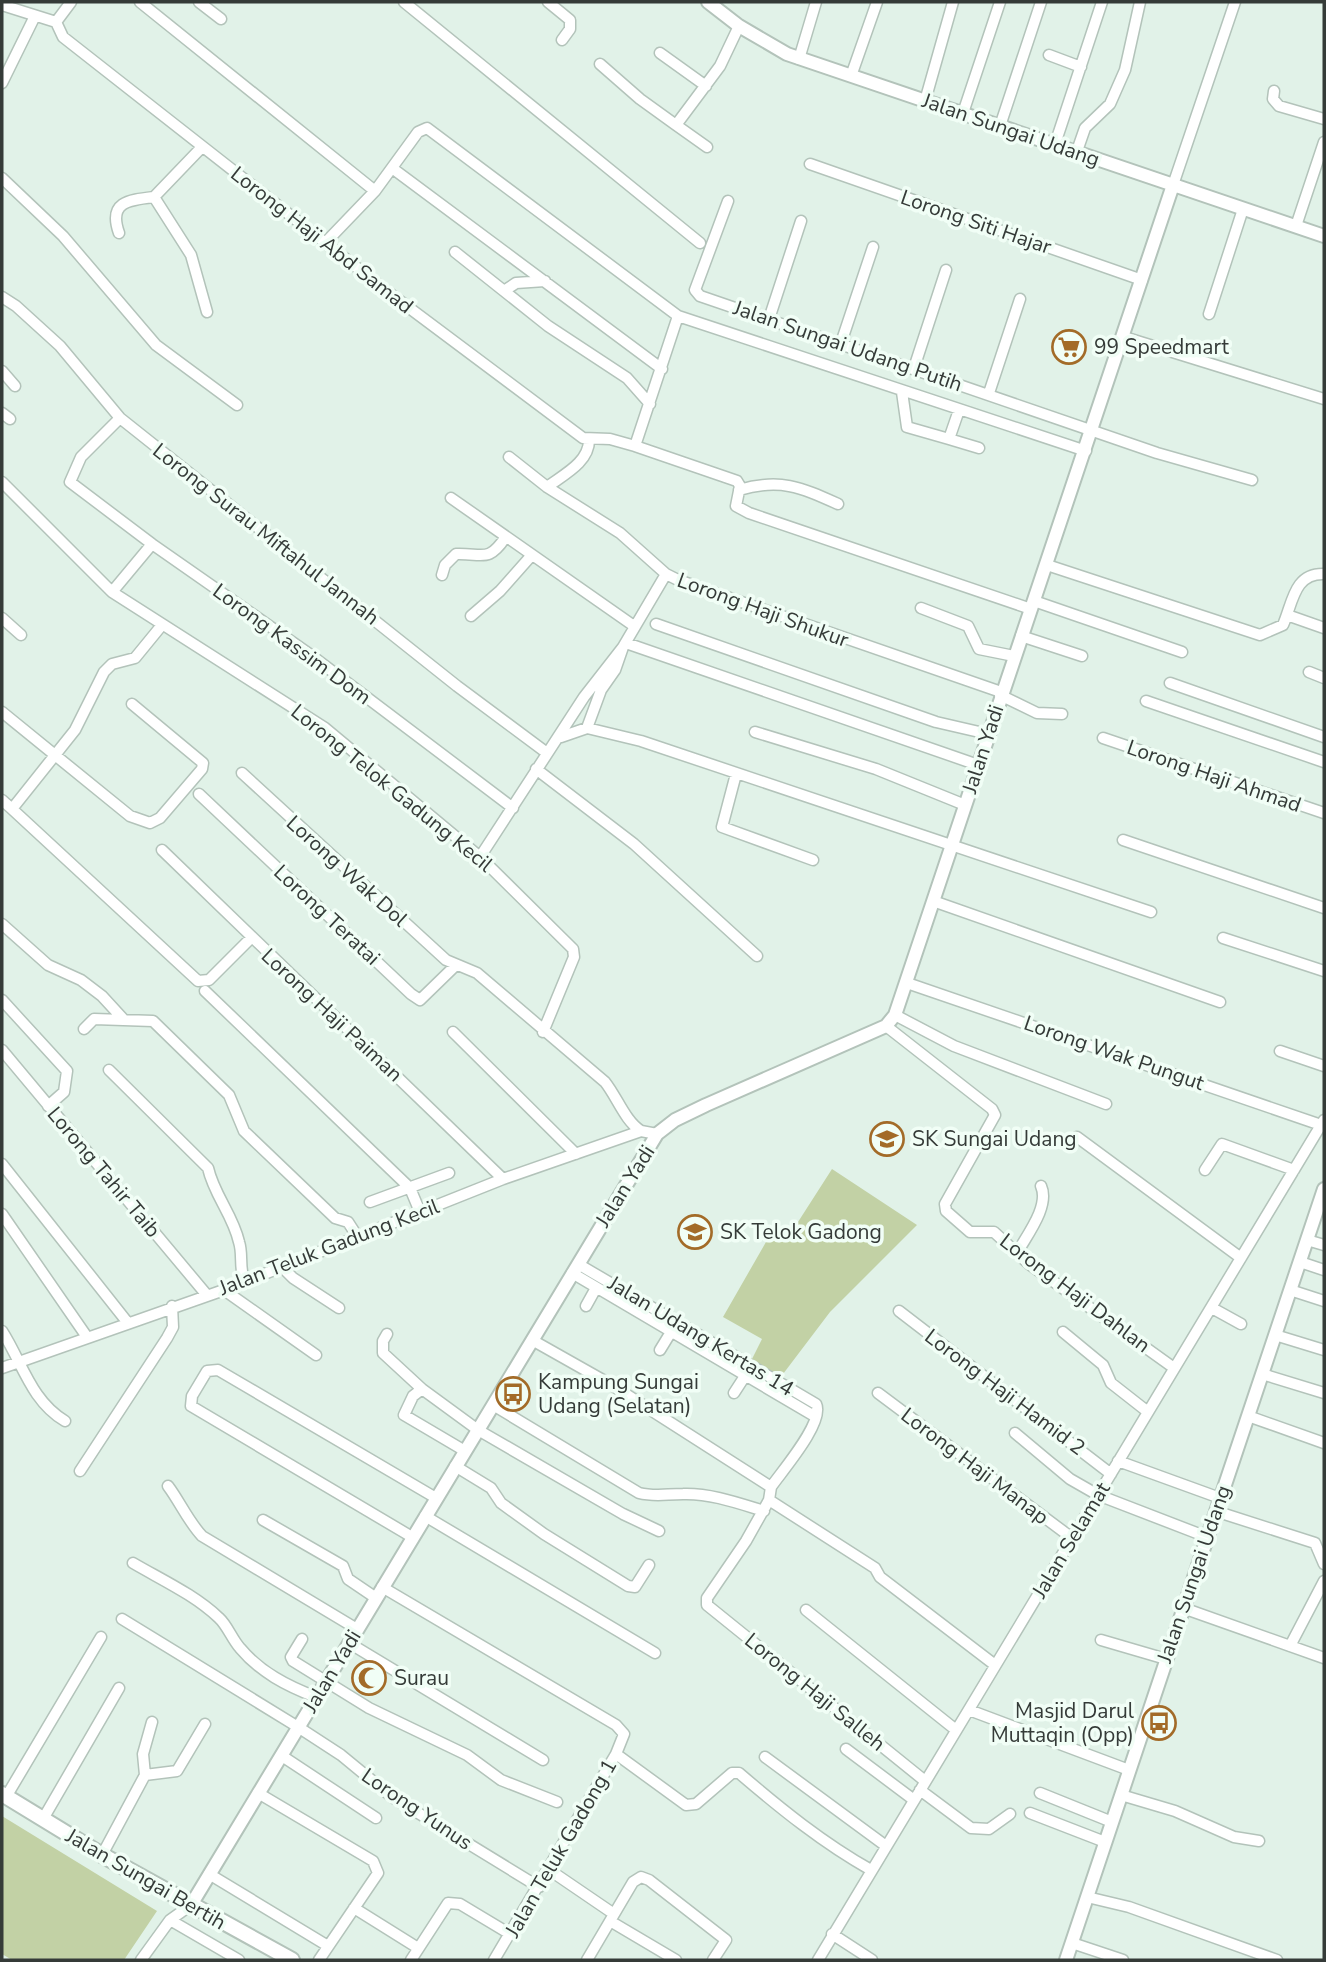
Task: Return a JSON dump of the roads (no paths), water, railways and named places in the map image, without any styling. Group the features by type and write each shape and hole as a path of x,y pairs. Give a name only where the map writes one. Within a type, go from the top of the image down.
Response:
{"main road":[{"name":"Jalan Sungai Bertih","path":"4,1795 102,1855 292,1960"}],"street":[{"path":"2,5 34,18 56,22 71,2"},
{"path":"140,2 374,191"},
{"path":"199,2 221,19"},
{"path":"404,2 700,243"},
{"path":"548,2 570,20 570,29 562,40"},
{"path":"799,59 816,2"},
{"path":"851,76 877,2"},
{"path":"925,101 953,2"},
{"path":"963,113 1000,2"},
{"path":"1000,126 1041,2"},
{"path":"1055,144 1102,2"},
{"path":"1077,151 1085,128 1110,104 1125,70 1140,2"},
{"path":"1173,185 1235,2"},
{"name":"Jalan Sungai Udang","path":"711,3 739,26 799,59 1324,236"},
{"path":"2,83 34,18"},
{"name":"Lorong Haji Abd Samad","path":"56,22 63,37 202,147 558,421 589,439"},
{"path":"676,125 720,66 739,26"},
{"path":"660,53 706,86"},
{"path":"1049,55 1081,67"},
{"path":"600,64 640,99 707,148"},
{"path":"1274,91 1273,99 1279,106 1324,119"},
{"path":"326,242 374,191 418,132 427,128 678,316 1086,451"},
{"path":"1296,226 1324,142"},
{"path":"119,233 115,212 131,200 154,197 202,147"},
{"name":"Lorong Siti Hajar","path":"810,164 1142,280"},
{"path":"392,168 662,369"},
{"path":"2,178 63,236 156,345 237,405"},
{"name":"Jalan Yadi","path":"191,1905 657,1134 675,1120 706,1105 891,1021 907,984 1001,694 1086,451 1173,185"},
{"path":"154,197 191,255 207,312"},
{"name":"Jalan Sungai Udang Putih","path":"728,201 695,290 700,296 989,393 1157,453 1252,480"},
{"path":"1209,314 1243,209"},
{"path":"769,319 801,221"},
{"path":"841,343 873,247"},
{"path":"455,252 548,326 626,378 650,404"},
{"path":"914,368 946,270"},
{"path":"504,291 516,283 545,281"},
{"name":"Lorong Surau Miftahul Jannah","path":"2,297 16,306 60,346 120,418 457,686 547,753"},
{"path":"989,393 1020,299"},
{"path":"635,446 678,316"},
{"path":"1124,337 1324,399"},
{"path":"2,371 15,386"},
{"path":"902,392 907,427 979,448"},
{"path":"949,439 958,410"},
{"name":"Lorong Kassim Dom","path":"120,418 81,457 70,482 152,544 299,646 513,808"},
{"path":"547,487 584,458 589,449 589,439 601,438 635,446 737,481 739,490 736,506 749,513 1182,652"},
{"name":"Lorong Haji Shukur","path":"509,457 547,487 620,533 666,574 720,596 1001,694 1037,713 1062,714"},
{"name":"Lorong Telok Gadung Kecil","path":"2,482 112,592 297,708 480,857 573,949 574,957 543,1031"},
{"path":"739,490 768,482 785,484 838,504"},
{"path":"451,498 634,626"},
{"path":"442,575 445,565 456,554 487,556 496,552 505,538"},
{"path":"112,592 152,544"},
{"path":"471,616 500,591 531,556"},
{"path":"1047,565 1260,635 1283,625 1300,581 1308,575 1324,574"},
{"path":"587,728 601,690 615,670 634,626 666,574"},
{"path":"920,608 968,626 979,649 1014,656"},
{"path":"1287,615 1324,628"},
{"path":"2,618 21,635"},
{"path":"656,624 936,722 988,734"},
{"path":"12,809 84,717 91,694 104,672 112,664 135,658 162,625"},
{"path":"1021,636 1082,656"},
{"path":"480,857 536,769 561,737 584,697 625,645"},
{"path":"625,645 978,765"},
{"path":"1309,672 1324,678"},
{"path":"1170,683 1324,737"},
{"path":"1146,701 1324,762"},
{"path":"2,712 130,816 150,823 160,818 203,763 132,704"},
{"path":"561,737 587,728 640,741 1151,912"},
{"path":"755,732 876,769 965,805"},
{"name":"Lorong Haji Ahmad","path":"1103,738 1324,813"},
{"path":"536,769 634,844 757,956"},
{"name":"Lorong Wak Dol","path":"242,773 446,960 477,973 605,1082 619,1099 634,1126 641,1131"},
{"path":"736,774 722,827 813,860"},
{"name":"Lorong Teratai","path":"199,794 411,995 420,1000 426,996 456,965"},
{"path":"2,800 198,981 209,980 251,938"},
{"path":"1123,840 1324,908"},
{"name":"Lorong Haji Paiman","path":"162,850 503,1179"},
{"path":"933,901 1220,1002"},
{"path":"2,924 48,965 81,981 102,996 124,1020"},
{"path":"1223,938 1324,971"},
{"name":"Lorong Wak Pungut","path":"907,984 1322,1123"},
{"path":"205,991 410,1188 420,1212"},
{"path":"2,1000 67,1071 67,1086 48,1106"},
{"path":"84,1029 94,1019 138,1018 153,1021 229,1095 244,1131 335,1218 348,1222 357,1236"},
{"path":"891,1021 1106,1104"},
{"name":"Lorong Haji Dahlan","path":"891,1021 992,1109 995,1115 994,1123 945,1204 946,1211 970,1232 994,1232 1017,1253 1174,1368"},
{"path":"453,1032 576,1154"},
{"name":"Lorong Tahir Taib","path":"2,1050 206,1294"},
{"path":"1280,1051 1324,1066"},
{"path":"109,1070 208,1168 212,1186 240,1243 239,1263 244,1280"},
{"name":"Jalan Selamat","path":"818,1960 1322,1123"},
{"path":"641,1131 657,1134"},
{"name":"Jalan Teluk Gadung Kecil","path":"2,1368 206,1294 224,1290 503,1179 641,1131"},
{"path":"1077,1137 1241,1258"},
{"path":"1205,1170 1222,1144 1294,1170"},
{"path":"2,1164 128,1322"},
{"path":"370,1202 449,1173"},
{"path":"1017,1253 1042,1203 1041,1186"},
{"name":"Jalan Sungai Udang","path":"1066,1960 1324,1189"},
{"path":"2,1214 87,1338"},
{"path":"1307,1240 1324,1245"},
{"path":"1300,1262 1324,1270"},
{"path":"281,1266 293,1278 339,1308"},
{"path":"493,1405 639,1493 656,1497 683,1494 727,1499 764,1511 771,1488 812,1429 817,1414 745,1376 596,1288 575,1269"},
{"name":"Jalan Udang Kertas 14","path":"575,1269 816,1404 817,1414"},
{"path":"586,1306 596,1288"},
{"path":"224,1290 316,1355"},
{"path":"1290,1290 1324,1301"},
{"path":"80,1471 167,1338 173,1327 172,1306"},
{"path":"1212,1308 1241,1324"},
{"name":"Lorong Haji Hamid 2","path":"899,1311 1111,1474"},
{"path":"2,1331 46,1407 65,1421"},
{"path":"660,1350 671,1332"},
{"path":"1063,1332 1103,1365 1111,1383 1148,1412"},
{"path":"387,1334 383,1341 383,1353 422,1389 478,1430 623,1514 659,1531"},
{"path":"1275,1335 1324,1350"},
{"path":"532,1340 610,1384 771,1488"},
{"path":"412,1538 191,1406 192,1396 207,1371 218,1370 436,1498"},
{"path":"1262,1374 1324,1393"},
{"path":"734,1393 745,1376"},
{"path":"422,1389 413,1396 404,1415 465,1451"},
{"name":"Lorong Haji Manap","path":"878,1393 1072,1538"},
{"path":"1248,1416 1324,1443"},
{"path":"1015,1433 1070,1479 1098,1495 1207,1537"},
{"path":"1118,1461 1220,1498"},
{"path":"456,1466 491,1488 501,1503 544,1534 628,1586 635,1587 649,1565"},
{"path":"168,1486 202,1536 357,1629"},
{"path":"769,1500 875,1568 880,1577 995,1665"},
{"name":"Lorong Haji Salleh","path":"764,1511 706,1602 920,1790"},
{"path":"1215,1511 1315,1543 1324,1564"},
{"path":"425,1516 655,1653"},
{"path":"263,1520 342,1566 348,1579 379,1593"},
{"path":"133,1563 206,1606 222,1620 230,1636 244,1653 265,1672 316,1698"},
{"path":"1290,1646 1324,1581"},
{"name":"Jalan Teluk Gadong 1","path":"379,1593 616,1725 624,1734 616,1754 495,1960"},
{"path":"1183,1608 1324,1658"},
{"path":"806,1610 956,1730"},
{"name":"Lorong Yunus","path":"122,1619 298,1727 341,1755 392,1797 539,1887"},
{"path":"4,1795 101,1637"},
{"path":"302,1639 291,1659 369,1708 467,1755 501,1780 557,1802"},
{"path":"1101,1640 1166,1659"},
{"path":"349,1643 543,1760"},
{"path":"43,1819 119,1689"},
{"path":"970,1710 1129,1770"},
{"path":"102,1855 145,1775 143,1754 152,1722"},
{"path":"145,1775 177,1771 205,1724"},
{"path":"846,1749 920,1790 971,1828 989,1829 1010,1814"},
{"path":"616,1754 686,1805 696,1804 732,1773 739,1773 786,1814 838,1851 871,1870"},
{"path":"282,1756 376,1818"},
{"path":"765,1757 886,1846"},
{"path":"258,1793 373,1861 378,1873 319,1960"},
{"path":"1040,1793 1112,1822"},
{"path":"1121,1795 1175,1811 1234,1837 1259,1841"},
{"path":"1030,1812 1105,1842"},
{"path":"548,1868 612,1917 676,1960"},
{"path":"209,1874 328,1946"},
{"path":"590,1959 633,1882 641,1877 649,1880 726,1940 713,1960"},
{"path":"1087,1897 1129,1907 1277,1960"},
{"path":"411,1960 449,1903 460,1904 510,1934"},
{"path":"141,1960 170,1920 191,1905"},
{"path":"354,1908 418,1948"},
{"path":"170,1920 239,1960"},
{"path":"832,1934 872,1960"},
{"path":"1072,1943 1123,1960"}],"place":[{"name":"99 Speedmart","path":"1069,347"},
{"name":"SK Sungai Udang","path":"887,1139"},
{"name":"SK Telok Gadong","path":"695,1232"},
{"name":"Kampung Sungai Udang (Selatan)","path":"513,1394"},
{"name":"Surau","path":"369,1678"},
{"name":"Masjid Darul Muttaqin (Opp)","path":"1159,1723"}]}
